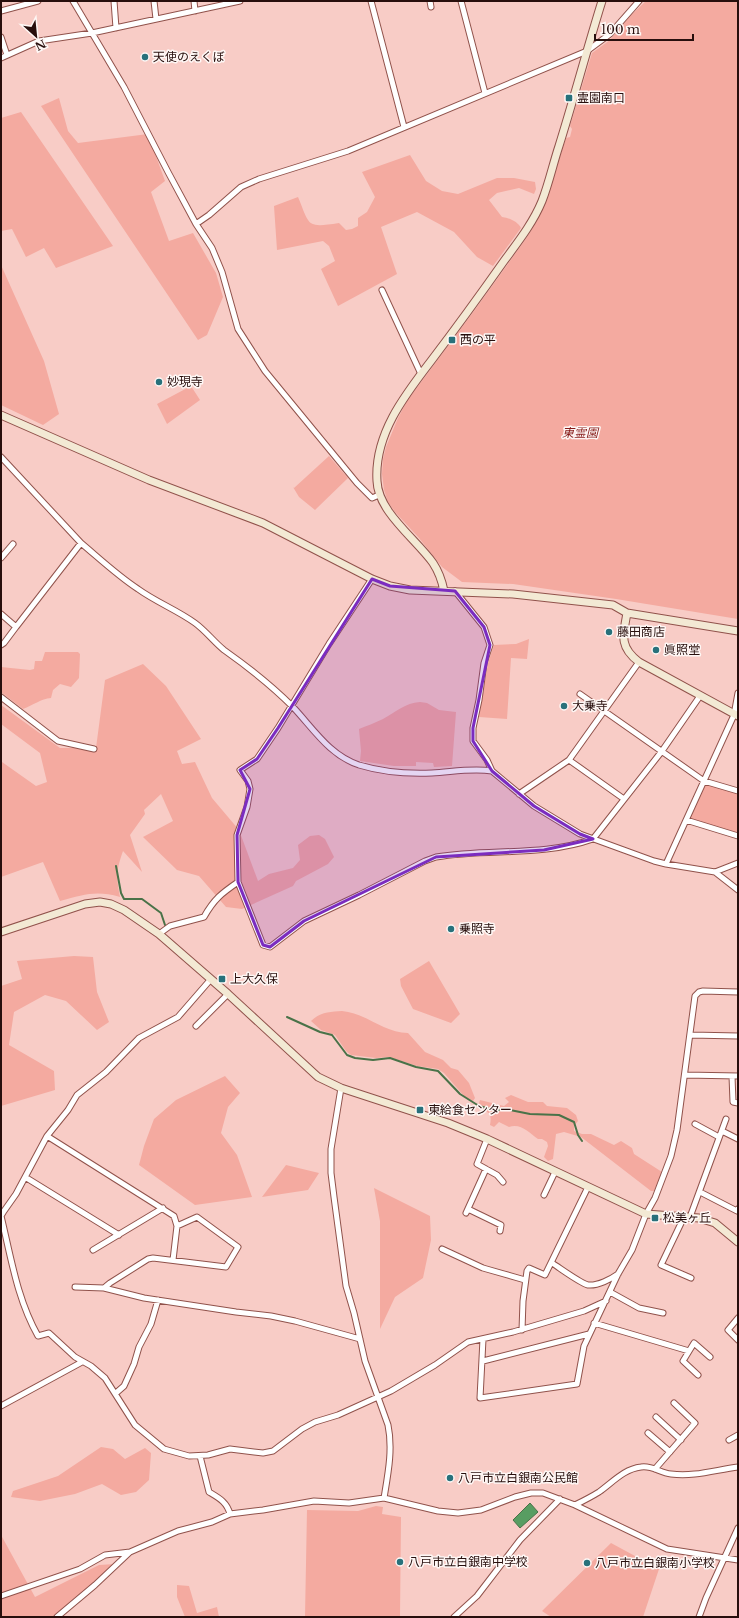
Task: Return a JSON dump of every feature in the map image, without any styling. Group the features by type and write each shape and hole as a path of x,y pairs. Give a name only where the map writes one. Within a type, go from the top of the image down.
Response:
{"street":[{"path":"1,11 38,1"},
{"path":"73,1 124,87 196,224 212,248 222,272 238,328 265,371 357,483 372,498 379,495"},
{"path":"114,1 116,28"},
{"path":"154,1 156,20"},
{"path":"194,1 195,11"},
{"path":"1,58 39,41 92,33 240,1"},
{"path":"370,1 404,127"},
{"path":"461,1 485,93"},
{"path":"444,591 439,573 393,516 379,495 377,465 380,450 386,431 396,410 471,308 526,229 541,202 602,1"},
{"path":"196,224 241,188 251,183 348,151 587,51 610,34 640,1"},
{"path":"1,37 7,56"},
{"path":"382,290 421,374"},
{"path":"1,415 149,480 263,523 372,579 390,586 410,590 513,594 613,606 627,613 738,631"},
{"path":"1,457 81,543 124,580 196,624 224,649 256,673 291,706 321,741 343,758 360,765 389,771 417,773 478,769 492,771"},
{"path":"1,645 81,543"},
{"path":"1,558 13,544"},
{"path":"372,579 257,759 240,770 248,781 250,789 247,807 237,835 238,882 263,945 270,947 304,921 436,857 544,850 593,839 662,751 700,696"},
{"path":"455,591 484,627 490,645 484,663 473,728 473,741 488,760 492,771 534,806 564,826 580,834 654,861 715,872 738,890"},
{"path":"627,613 623,641 631,656 639,662 736,715"},
{"path":"1,614 16,627"},
{"path":"519,794 569,760 639,662"},
{"path":"666,864 736,715 738,693"},
{"path":"580,694 704,781 738,792"},
{"path":"1,697 58,741 94,749"},
{"path":"569,760 624,799"},
{"path":"686,820 738,836"},
{"path":"715,872 738,863"},
{"path":"159,934 170,926 204,917 211,904 219,895 238,882"},
{"path":"1,932 85,904 100,902 111,904 124,910 159,934 228,994 318,1077 341,1088 448,1123 487,1139 588,1188 646,1214 687,1217 715,1223 738,1242"},
{"path":"212,980 178,1017 139,1038 106,1072 77,1095 68,1110 47,1136 16,1194 1,1216 16,1285 29,1320 38,1336 49,1333 82,1362 90,1366 105,1378 116,1393 135,1425 164,1449 189,1456 208,1455 230,1449 263,1453 274,1451 302,1429 315,1422 338,1415 377,1396 391,1391 435,1365 468,1342 522,1330 584,1311 606,1301"},
{"path":"483,1339 480,1398 577,1384 584,1346 618,1274 632,1250 646,1214 655,1198 671,1156 677,1130 697,994 703,991 738,992"},
{"path":"196,1026 228,994"},
{"path":"691,1035 738,1036"},
{"path":"685,1075 738,1076"},
{"path":"732,1076 733,1102 738,1103"},
{"path":"341,1088 331,1149 331,1173 346,1286 365,1361 388,1425 390,1436 391,1447 384,1498"},
{"path":"691,1278 661,1265 700,1192 726,1119"},
{"path":"695,1124 719,1137"},
{"path":"722,1132 738,1139"},
{"path":"47,1136 174,1216 177,1226 173,1260"},
{"path":"487,1139 476,1162 478,1166 497,1175 503,1182"},
{"path":"486,1170 467,1211 501,1225 500,1231"},
{"path":"544,1195 555,1172"},
{"path":"25,1177 119,1235"},
{"path":"522,1330 525,1280 529,1268 545,1275 588,1188"},
{"path":"700,1192 737,1211 738,1209"},
{"path":"93,1250 163,1208"},
{"path":"104,1288 148,1259 153,1258 226,1266 238,1247 197,1217 177,1226"},
{"path":"442,1249 483,1268 525,1280"},
{"path":"552,1263 578,1280 588,1284 597,1283 618,1274"},
{"path":"75,1287 104,1288 144,1298 271,1316 360,1339"},
{"path":"610,1292 639,1308 663,1313"},
{"path":"116,1393 124,1386 134,1364 139,1347 151,1324 158,1300"},
{"path":"738,1318 728,1330 738,1340"},
{"path":"594,1324 689,1351"},
{"path":"482,1361 589,1334"},
{"path":"698,1375 683,1361 689,1351 694,1344 710,1357"},
{"path":"1,1406 82,1362"},
{"path":"655,1469 695,1423 674,1404"},
{"path":"656,1417 681,1440"},
{"path":"648,1434 670,1452"},
{"path":"729,1440 738,1435"},
{"path":"200,1456 209,1492 222,1500 228,1506 230,1514"},
{"path":"575,1505 599,1492 631,1470 649,1466 669,1474 679,1475 705,1474 738,1467"},
{"path":"1,1596 80,1569 105,1556 130,1552 178,1531 212,1522 230,1514 314,1501 349,1503 384,1498 438,1511 458,1513 481,1510 515,1497 531,1493 543,1493 575,1505 667,1549 738,1560"},
{"path":"454,1617 477,1596 520,1540 560,1499"},
{"path":"699,1617 706,1598 738,1528"},
{"path":"58,1617 130,1552"}],"highlighted area":[{"path":"372,579 390,586 455,591 484,627 490,645 473,728 473,741 492,771 534,806 580,834 593,839 544,850 436,857 304,921 270,947 263,945 238,882 237,835 250,789 240,770 257,759"}],"green space":[{"name":"東霊園","path":"646,1 738,1 738,619 513,584 462,582 442,567 419,538 395,512 388,502 384,490 382,474 383,459 386,447 407,401 474,311 537,221 548,195 566,138 570,137 572,129 570,126 592,53 610,40 630,16"},
{"path":"59,98 68,131 78,143 148,134 165,181 151,192 169,241 193,233 216,273 223,297 207,335 198,340 41,106"},
{"path":"21,112 113,246 56,268 44,248 26,257 12,229 1,231 1,118"},
{"path":"410,155 426,181 442,191 458,194 497,178 514,178 535,182 536,189 534,194 519,188 497,193 489,200 502,217 508,218 518,224 521,228 493,266 477,257 454,232 417,212 381,227 397,274 338,306 321,269 335,261 329,246 323,241 277,250 274,206 298,197 305,214 311,223 320,225 339,223 346,230 352,229 358,226 358,218 367,212 375,197 362,172"},
{"path":"1,265 44,361 59,414 43,425 1,405"},
{"path":"191,386 200,400 167,424 157,404"},
{"path":"329,456 348,478 315,510 299,497 293,487 294,488"},
{"path":"529,639 527,659 511,658 507,719 479,717 488,663 494,645 516,644"},
{"path":"45,652 78,652 80,654 79,678 71,687 60,684 53,690 51,698 40,701 23,709 1,692 1,667 30,670 34,669 35,661 42,661"},
{"path":"143,664 166,686 201,739 177,751 182,764 195,762 212,798 239,830 258,881 269,874 293,868 300,860 298,845 310,836 319,835 325,839 334,857 328,864 296,881 293,886 242,909 226,907 199,876 177,870 143,837 173,821 161,794 144,810 145,814 130,835 142,872 123,851 117,874 120,897 103,894 90,894 60,901 43,862 1,877 1,763 2,762 36,786 47,782 40,753 1,724 1,705 60,748 96,748 105,680"},
{"path":"420,702 427,703 439,710 456,712 452,766 434,767 433,763 416,762 416,766 394,766 360,761 361,751 359,729 383,719 405,706"},
{"path":"704,781 738,791 738,836 686,820"},
{"path":"74,956 93,957 97,992 109,1022 97,1030 66,1001 45,995 14,1012 9,1045 54,1071 55,1090 1,1106 1,986 22,979 17,961"},
{"path":"429,961 460,1014 451,1023 413,1009 401,986 400,979"},
{"path":"342,1011 359,1015 391,1030 408,1033 425,1052 443,1060 451,1068 458,1070 469,1083 475,1098 473,1101 464,1096 444,1073 438,1069 417,1066 389,1057 376,1058 351,1055 346,1051 335,1035 321,1030 311,1021 322,1014"},
{"path":"225,1076 240,1093 228,1107 221,1133 237,1155 252,1197 195,1205 139,1165 154,1119 176,1100"},
{"path":"511,1095 528,1102 543,1102 547,1106 567,1108 576,1115 578,1121 574,1126 574,1131 582,1134 591,1134 614,1145 621,1141 632,1148 634,1154 662,1172 654,1191 651,1191 581,1137 564,1132 556,1134 553,1159 548,1161 544,1157 548,1146 547,1142 542,1139 538,1139 521,1127 509,1127 499,1122 494,1127 490,1125 490,1116 481,1107 479,1103 480,1100 504,1106 509,1102 505,1098"},
{"path":"286,1165 319,1173 308,1190 262,1197"},
{"path":"374,1188 430,1216 431,1240 423,1278 395,1297 380,1329 380,1221"},
{"path":"101,1447 113,1449 125,1459 145,1448 151,1453 149,1480 136,1492 121,1495 102,1484 75,1494 40,1501 11,1497 13,1491 58,1476"},
{"path":"376,1506 383,1507 382,1514 401,1517 400,1617 305,1617 307,1510 358,1511"},
{"path":"1,1535 35,1597 99,1565 115,1564 54,1617 1,1617"},
{"path":"611,1543 659,1569 643,1617 551,1617 542,1611"},
{"path":"177,1585 189,1586 197,1613 217,1607 219,1617 185,1617 177,1597"}],"shaded area":[{"path":"530,1503 538,1512 520,1528 513,1520"}],"waterway":[{"path":"116,866 121,893 124,899 142,899 161,913 165,925"},
{"path":"287,1017 320,1032 332,1035 347,1055 355,1058 373,1060 390,1058 416,1067 438,1071 460,1094 479,1106 494,1110 510,1110 530,1114 559,1115 574,1122 578,1135 582,1141"}],"place":[{"name":"天使のえくぼ","path":"145,57"},
{"name":"霊園南口","path":"569,98"},
{"name":"西の平","path":"452,340"},
{"name":"妙現寺","path":"159,382"},
{"name":"藤田商店","path":"609,632"},
{"name":"眞照堂","path":"656,650"},
{"name":"大乗寺","path":"564,706"},
{"name":"乗照寺","path":"451,929"},
{"name":"上大久保","path":"222,979"},
{"name":"東給食センター","path":"420,1110"},
{"name":"松美ヶ丘","path":"655,1218"},
{"name":"八戸市立白銀南公民館","path":"450,1478"},
{"name":"八戸市立白銀南中学校","path":"400,1562"},
{"name":"八戸市立白銀南小学校","path":"587,1563"}]}
